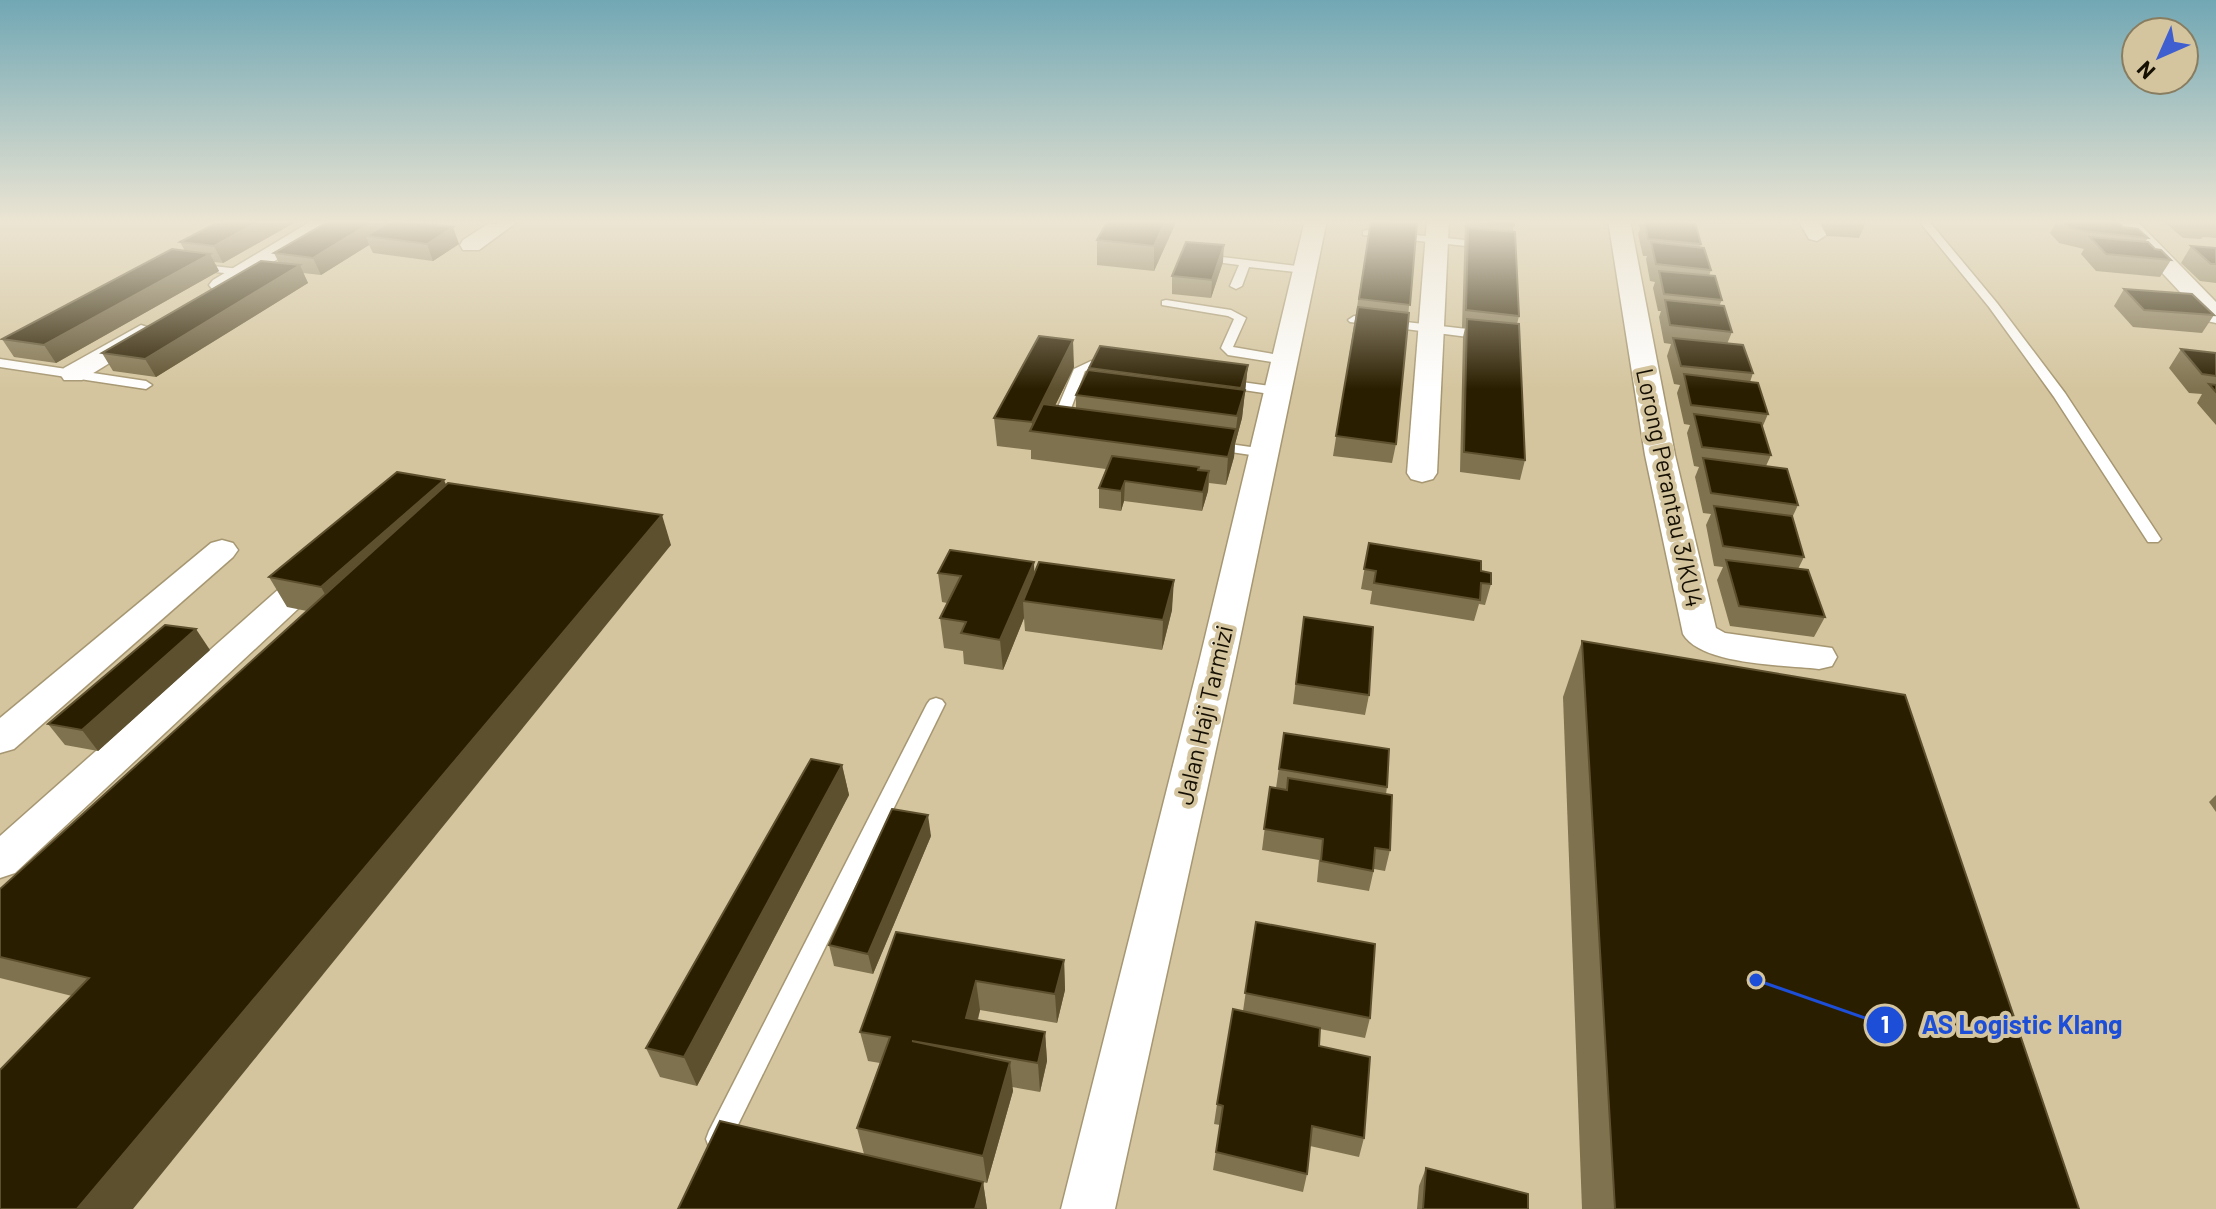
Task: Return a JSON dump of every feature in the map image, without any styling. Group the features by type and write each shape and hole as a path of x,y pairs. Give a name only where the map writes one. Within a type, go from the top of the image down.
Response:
{"street":[{"path":"203,296 242,276"},
{"name":"Jalan Haji Tarmizi","path":"1088,1209 1304,276"},
{"path":"1422,473 1435,276"},
{"name":"Lorong Perantau 3/KU4","path":"1629,276 1660,455 1700,634 1717,644 1819,657"},
{"path":"2178,276 2216,316"},
{"path":"73,374 164,319"},
{"path":"0,739 222,550"},
{"path":"0,861 343,550"}],"lane":[{"path":"1236,286 1240,276"},
{"path":"1969,276 2060,396 2153,539"},
{"path":"1166,303 1231,313 1240,318 1227,348 1282,376"},
{"path":"1354,320 1503,337"},
{"path":"0,363 146,385"},
{"path":"1085,427 1062,419 1080,369 1091,365 1130,370"},
{"path":"1219,383 1282,376"},
{"path":"1202,444 1265,453"},
{"path":"711,1153 936,704"}],"building":[{"path":"120,276 169,276 44,345 2,339"},
{"path":"234,276 281,276 145,359 102,353"},
{"path":"1176,276 1213,276 1212,280"},
{"path":"1362,276 1412,276 1410,305 1359,299"},
{"path":"1467,276 1517,276 1519,316 1466,310"},
{"path":"1660,276 1715,276 1722,300 1664,294"},
{"path":"2124,289 2192,294 2214,315 2144,310"},
{"path":"1665,300 1724,306 1732,332 1670,325"},
{"path":"1358,307 1409,313 1396,444 1336,436"},
{"path":"1467,319 1519,324 1525,460 1464,452"},
{"path":"1039,336 1073,340 1032,422 994,418"},
{"path":"1673,338 1743,345 1753,373 1681,366"},
{"path":"1100,346 1248,365 1241,388 1089,368"},
{"path":"2181,349 2216,353 2216,376 2202,374"},
{"path":"1088,370 1245,390 1237,416 1076,395"},
{"path":"1684,374 1758,383 1768,414 1691,405"},
{"path":"1043,404 1236,429 1228,457 1030,431"},
{"path":"1694,414 1761,423 1771,455 1702,447"},
{"path":"1112,456 1199,467 1198,470 1209,471 1203,492 1125,481 1121,491 1099,488"},
{"path":"1703,458 1787,469 1798,505 1711,493"},
{"path":"397,472 444,480 321,587 269,577"},
{"path":"448,483 662,515 77,1209 0,1209 0,1070 89,978 0,957 0,889"},
{"path":"1714,506 1792,516 1804,557 1723,546"},
{"path":"1369,543 1481,561 1481,571 1491,573 1491,584 1481,583 1480,600 1374,583 1376,571 1364,569"},
{"path":"950,550 1034,562 1000,640 961,633 966,622 940,618 961,576 938,573"},
{"path":"1726,560 1808,570 1825,617 1739,606"},
{"path":"1039,562 1174,580 1163,620 1023,601"},
{"path":"1304,617 1373,627 1369,695 1296,684"},
{"path":"165,625 196,629 82,730 48,724"},
{"path":"1582,641 1905,695 2079,1209 1615,1209"},
{"path":"1284,733 1389,749 1387,787 1279,769"},
{"path":"811,759 842,765 684,1057 646,1048"},
{"path":"1288,778 1392,795 1390,850 1375,848 1373,871 1321,861 1323,839 1264,829 1270,787 1287,790"},
{"path":"892,809 928,815 868,954 829,945"},
{"path":"1256,922 1375,944 1370,1018 1245,993"},
{"path":"896,932 1064,960 1055,994 976,981 966,1018 1045,1032 1038,1063 912,1041 1010,1062 983,1156 857,1128 890,1037 860,1032"},
{"path":"1233,1009 1320,1028 1319,1046 1370,1057 1364,1138 1312,1126 1307,1174 1216,1152 1223,1106 1217,1104"},
{"path":"720,1121 983,1182 975,1209 678,1209"},
{"path":"1426,1168 1528,1194 1528,1209 1423,1209"}],"place":[{"name":"AS Logistic Klang","path":"1756,980"}]}
